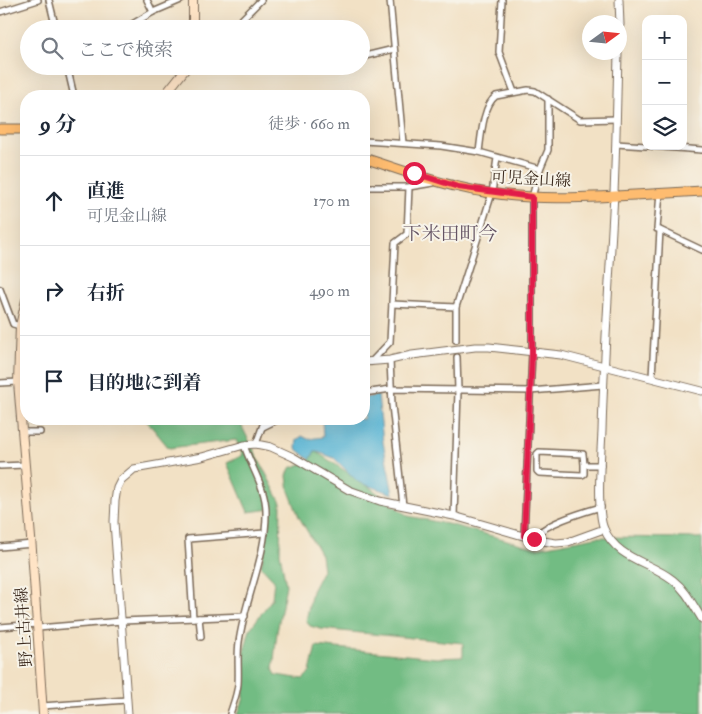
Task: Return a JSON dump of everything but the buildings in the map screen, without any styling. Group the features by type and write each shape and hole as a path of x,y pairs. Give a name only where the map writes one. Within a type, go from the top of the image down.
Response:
{"main road":[{"path":"193,20 194,0"},
{"path":"169,90 182,75"},
{"path":"0,129 20,129"},
{"name":"可児金山線","path":"370,160 458,187 532,197 702,191"},
{"name":"野上古井線","path":"22,425 43,710"}],"street":[{"path":"0,12 38,0"},
{"path":"49,0 54,20"},
{"path":"147,0 153,12"},
{"path":"139,20 181,0"},
{"path":"241,20 261,0"},
{"path":"390,0 402,143"},
{"path":"502,0 499,52 514,92"},
{"path":"619,0 620,15"},
{"path":"370,56 394,49"},
{"path":"618,60 614,195 603,385 600,507 604,529 610,540 619,550 628,557 671,579 682,588 702,619"},
{"path":"69,75 73,90"},
{"path":"479,152 484,119 492,99 496,96 528,90 535,91 580,120 616,119"},
{"path":"524,536 532,352 532,197 548,150 548,99"},
{"path":"370,142 441,146 479,152 540,169"},
{"path":"616,144 642,146"},
{"path":"687,149 702,150"},
{"path":"456,340 456,307 492,193 497,158"},
{"path":"370,187 409,186 441,182"},
{"path":"370,359 390,342 395,243 407,234 409,186"},
{"path":"660,193 657,229 702,250"},
{"path":"652,377 660,230"},
{"path":"0,289 2,302 13,324 20,326"},
{"path":"392,304 456,307"},
{"path":"370,362 475,347 561,354 604,367 652,377 702,391"},
{"path":"454,516 458,391 457,357"},
{"path":"390,360 391,389 403,506"},
{"path":"0,383 20,381"},
{"path":"370,392 391,389 530,391 603,385"},
{"path":"256,444 264,427 268,425"},
{"path":"22,432 40,432"},
{"path":"128,714 114,501 121,480 134,469 256,444 271,447 293,457 349,490 380,501 454,516 534,539 556,543 568,542 604,529"},
{"path":"230,714 236,700 238,684 239,641 265,533 266,509 261,486 249,461 244,445"},
{"path":"539,452 583,454 584,464 584,474 582,475 539,473 537,471 537,454 539,452"},
{"path":"584,464 601,465"},
{"path":"0,466 25,465"},
{"path":"534,539 537,533 568,517 600,507"},
{"path":"201,638 196,618 188,539 265,533"},
{"path":"0,547 32,544"},
{"path":"0,627 245,616"},
{"path":"43,710 127,700"}],"green space":[{"path":"150,425 241,425 281,503 280,553 286,585 277,632 273,669 276,675 303,679 310,672 316,646 436,658 463,657 463,643 321,629 310,626 306,621 312,591 323,570 321,555 299,517 289,491 287,476 290,468 308,462 315,451 368,486 408,516 452,525 536,548 596,537 702,538 702,577 700,581 702,588 702,714 238,714 244,698 242,660 250,629 272,599 274,580 261,566 272,509 248,512 227,463 243,455 236,440 169,448"}],"water":[{"path":"378,395 383,442 393,494 358,482 334,458 315,451 310,460 296,448 297,440 302,436 308,439 323,437 322,425 370,425 370,397"}],"district":[{"name":"下米田町今","path":"450,234"}],"route":[{"path":"414,173 458,187 532,197 532,352 524,536 534,539"}]}
